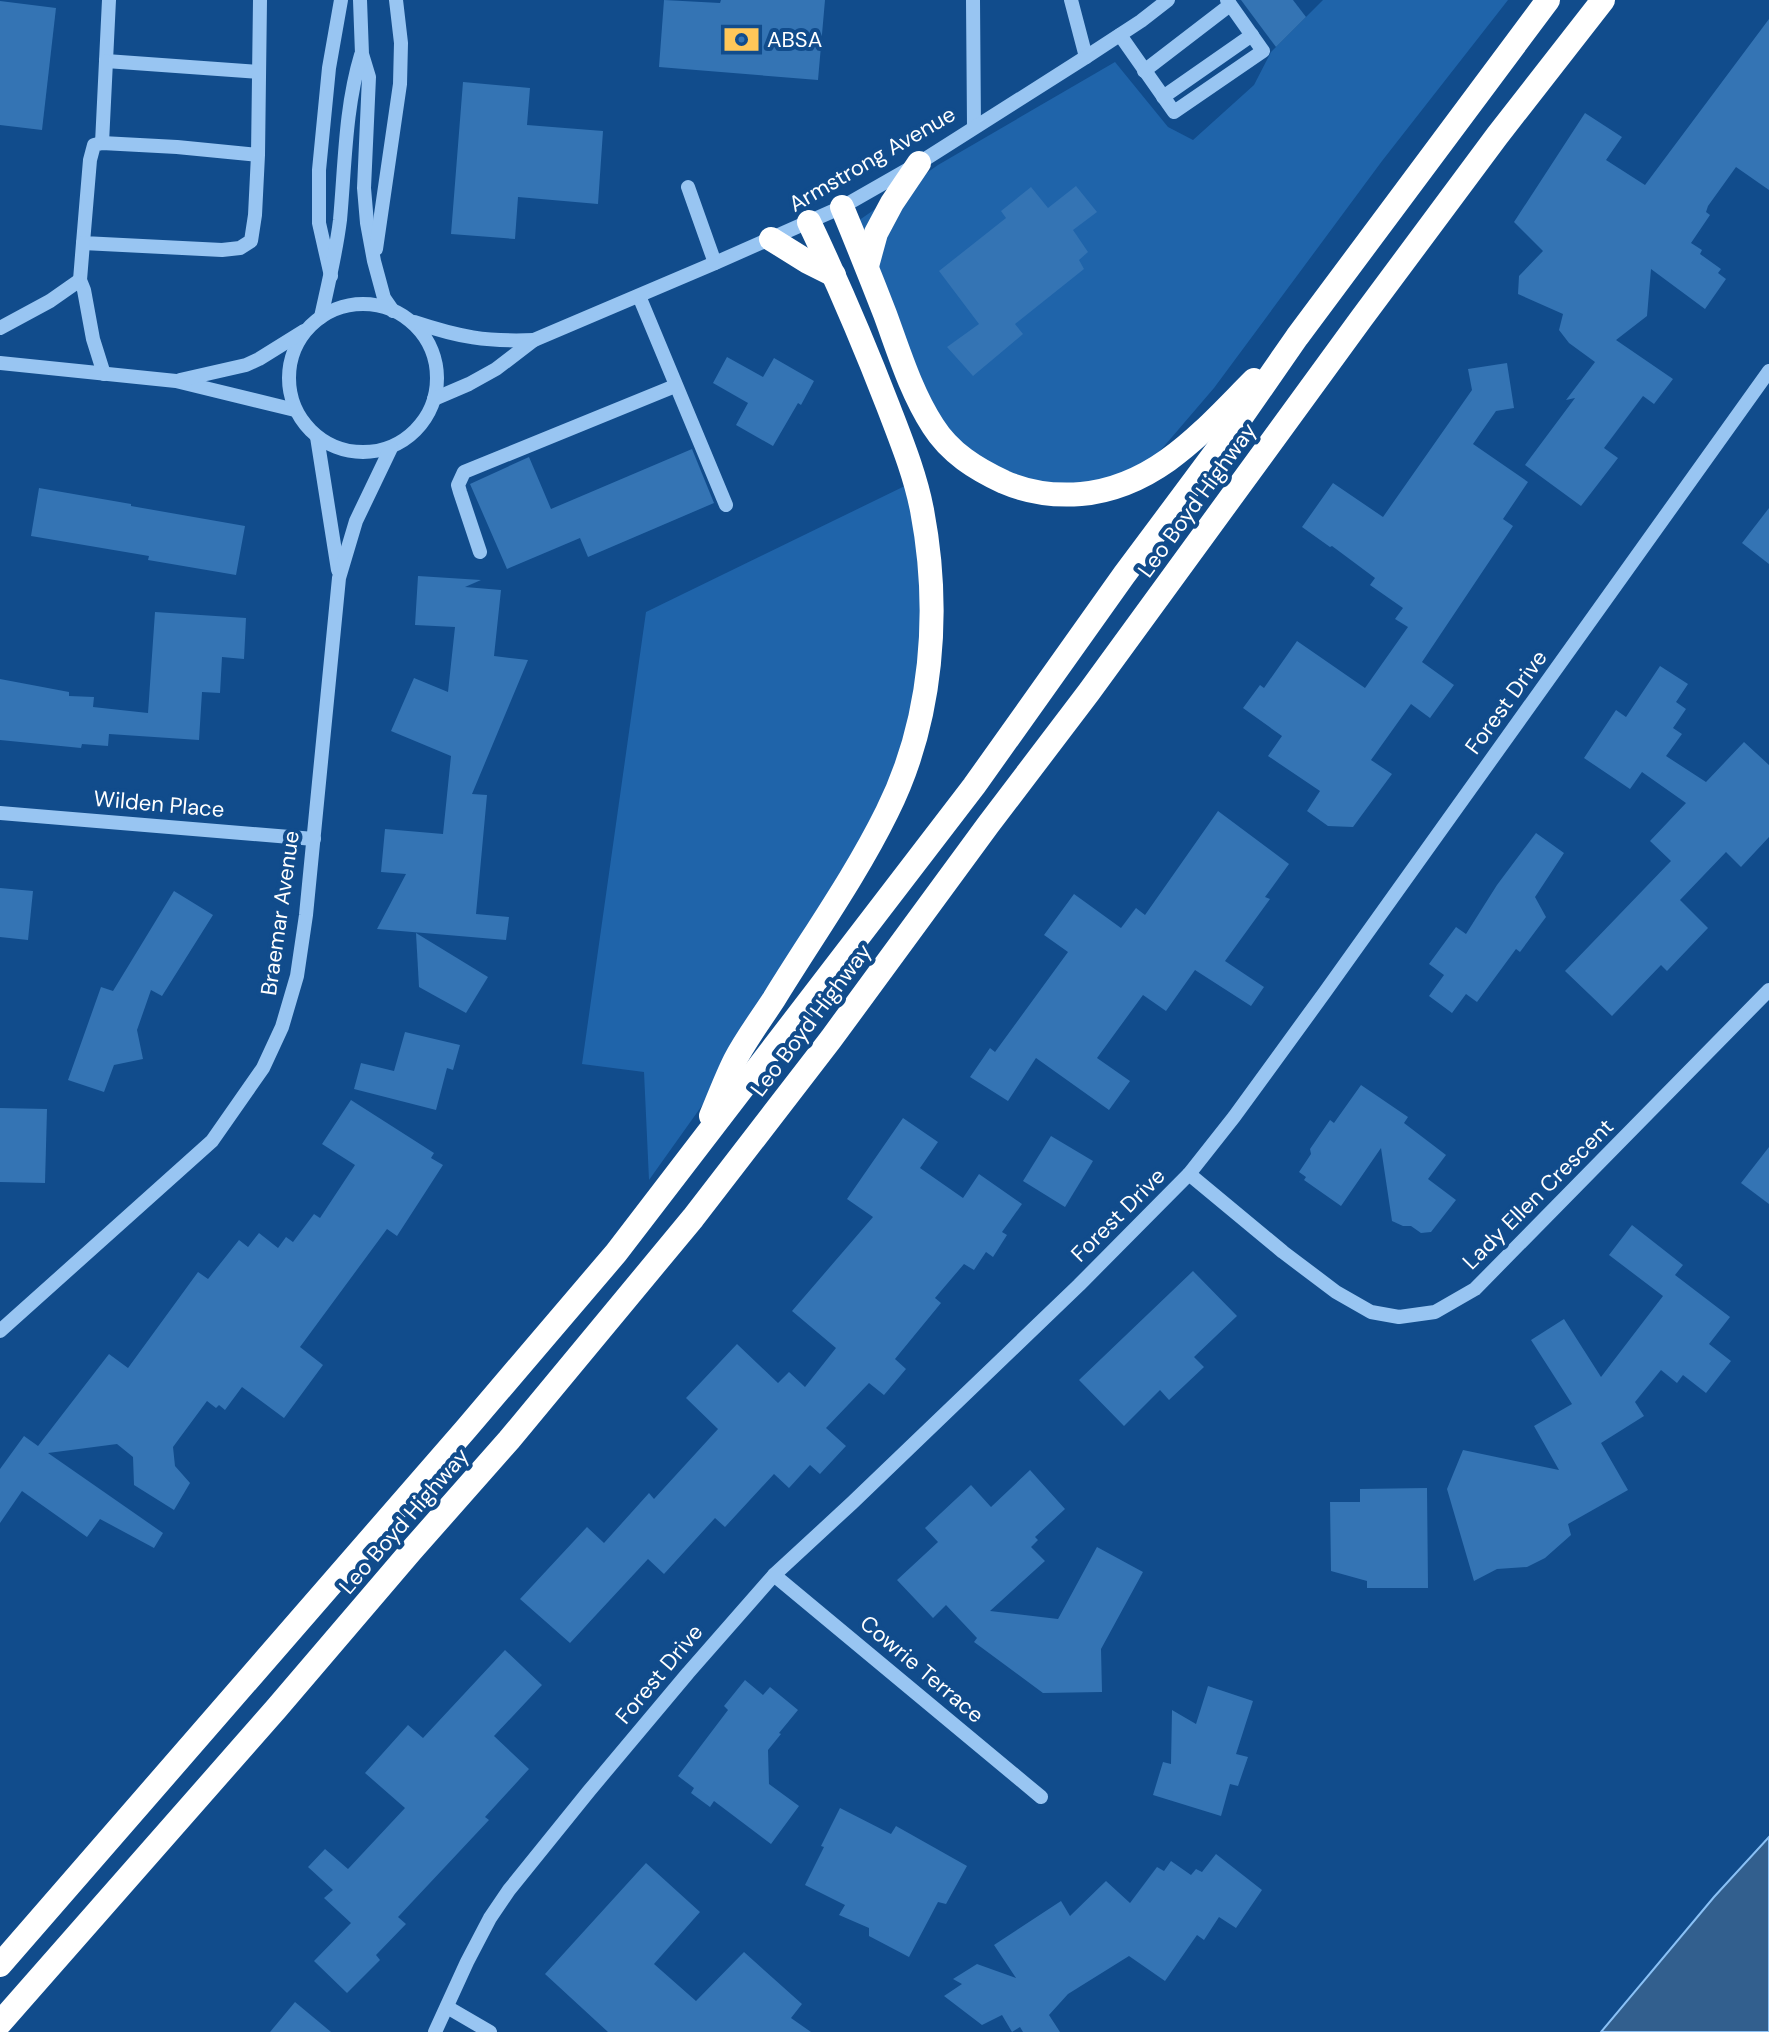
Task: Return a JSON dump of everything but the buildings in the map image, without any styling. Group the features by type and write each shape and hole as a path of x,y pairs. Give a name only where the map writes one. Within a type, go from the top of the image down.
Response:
{"highway":[{"name":"Leo Boyd Highway","path":"0,1965 616,1253 974,786 1297,337 1548,0"},
{"name":"Leo Boyd Highway","path":"0,2023 509,1440 693,1218 831,1039 1089,692 1497,136 1603,0"},
{"path":"867,266 876,233 919,163"},
{"path":"842,207 907,375 935,429 955,453 983,472 1012,486 1067,495 1100,492 1125,485 1181,450 1297,337"},
{"path":"697,1148 736,1058 849,878 887,811 913,743 931,637 932,594 922,507 907,457 858,329 809,222"},
{"path":"771,239 834,275"}],"street":[{"path":"102,143 109,0"},
{"path":"83,243 222,250 240,248 251,241 258,155 260,0"},
{"path":"331,276 319,223 319,170 329,68 341,0"},
{"path":"360,0 362,54 369,77 364,188 367,223 384,298 393,311"},
{"path":"374,261 400,84 401,43 396,0"},
{"path":"973,0 974,127"},
{"path":"1071,0 1086,57"},
{"name":"Armstrong Avenue","path":"434,399 496,369 534,340 842,207 919,163 1086,57 1168,0"},
{"path":"1120,35 1144,71 1174,112 1263,51 1228,3 1144,71"},
{"path":"321,317 339,223 353,84 362,54"},
{"path":"106,61 258,72"},
{"path":"104,374 80,280 94,145 177,147 258,155"},
{"path":"688,187 715,263"},
{"path":"0,328 50,301 80,280"},
{"path":"639,296 726,505"},
{"path":"176,381 246,365 307,329 321,317 344,307 369,304 410,320 424,336 434,356 437,378 434,399 423,422 406,439 391,448 360,453 337,448 317,437 295,410 289,383 292,354 307,329"},
{"name":"Armstrong Avenue","path":"410,320 479,340 534,340"},
{"path":"0,363 176,381 295,410"},
{"name":"Forest Drive","path":"435,2032 467,1962 509,1890 609,1767 774,1575 1079,1285 1189,1174 1325,992 1769,371"},
{"path":"480,552 458,485 464,472 675,386"},
{"name":"Braemar Avenue","path":"317,437 339,578"},
{"name":"Braemar Avenue","path":"0,1331 212,1141 263,1068 282,1027 297,976 314,839 339,578 356,521 391,448"},
{"name":"Wilden Place","path":"0,813 314,839"},
{"name":"Lady Ellen Crescent","path":"1189,1174 1283,1252 1336,1292 1371,1312 1399,1317 1435,1312 1475,1289 1769,990"},
{"name":"Cowrie Terrace","path":"774,1575 1041,1797"},
{"path":"447,2007 490,2032"}],"shaded area":[{"path":"1323,0 1508,0 1382,161 1214,388 1154,458 1082,491 971,465 928,400 858,221 938,165 1115,62 1168,127 1193,140 1254,85 1271,52"},
{"path":"913,482 927,711 849,899 649,1180 644,1072 582,1064 646,612"},
{"path":"1769,1837 1769,2032 1601,2032 1714,1897"}],"place":[{"name":"ABSA","path":"741,39"}]}
